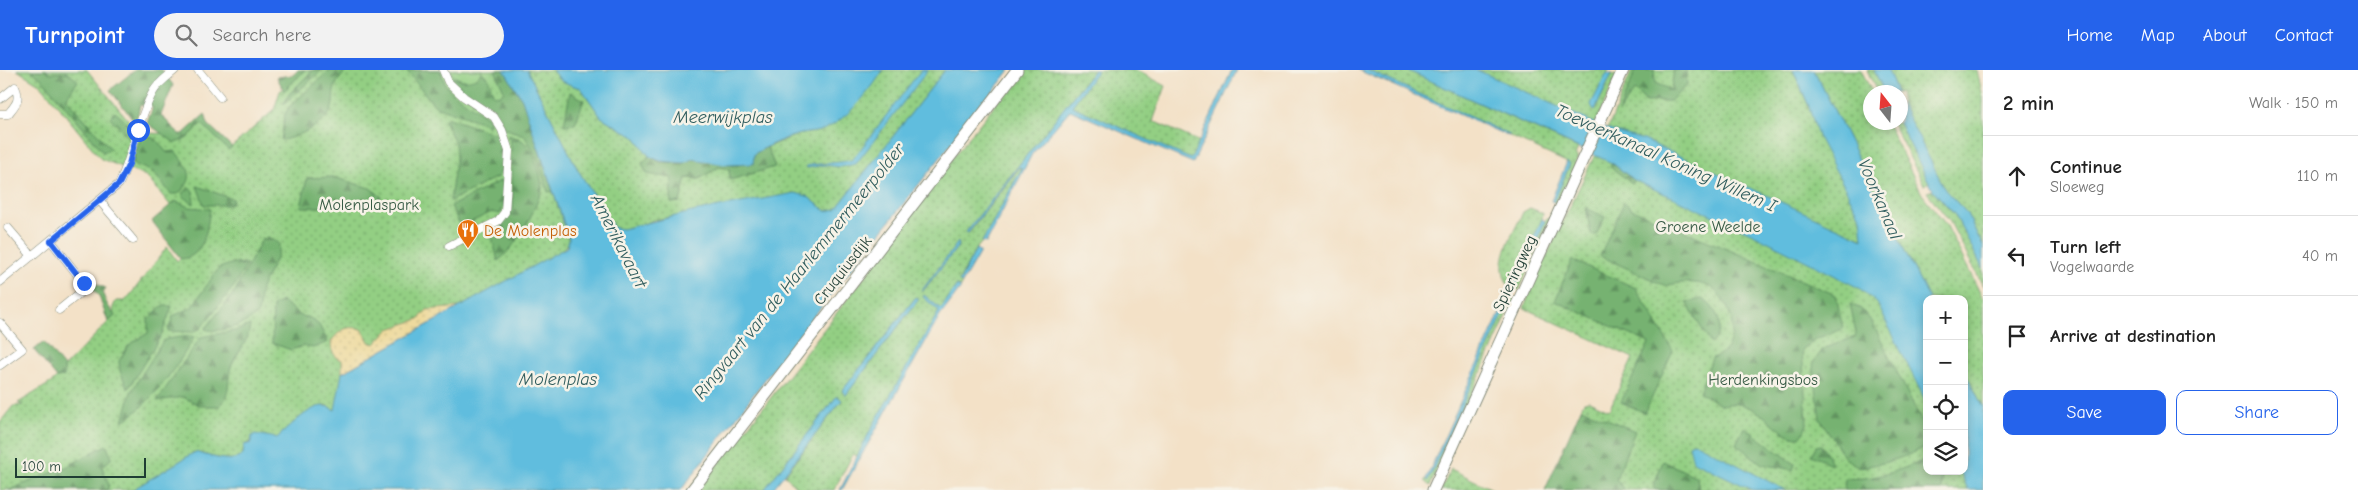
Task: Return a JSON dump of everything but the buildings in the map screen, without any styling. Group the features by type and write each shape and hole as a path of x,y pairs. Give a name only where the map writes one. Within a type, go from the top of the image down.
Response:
{"street":[{"path":"0,282 119,184 129,164 138,130 152,92 175,70"},
{"path":"198,70 220,97"},
{"path":"443,70 448,82 464,97 494,117 502,130 509,151 506,212 498,221 449,246"},
{"name":"Cruquiusdijk","path":"692,490 1018,70"},
{"name":"Spieringweg","path":"1433,490 1623,70"},
{"path":"0,99 15,87 19,95 18,102 8,114 0,114"},
{"path":"100,201 132,240"},
{"path":"8,228 32,256"},
{"path":"51,241 84,283 81,292 59,310"},
{"path":"0,323 22,348 0,365"}],"green space":[{"name":"Molenplaspark","path":"17,70 87,70 139,133 185,134 203,122 228,150 274,110 280,91 301,70 504,70 522,99 570,242 559,252 460,307 335,410 325,405 302,416 277,438 273,439 264,435 244,445 244,455 239,458 227,459 195,452 132,490 0,490 0,422 13,406 23,405 18,403 52,382 64,371 64,367 114,316 113,307 116,301 125,301 167,247 177,261 182,257 171,206 146,176 101,159 41,85"},
{"path":"31,70 46,70 50,73 67,72 78,81 66,98 111,149 103,152 43,80"},
{"path":"135,70 162,70 173,85 161,115 181,136 205,114 208,124 232,147 228,150 202,124 186,139 175,143 147,123 153,107 140,105 136,123 110,90"},
{"path":"298,70 305,70 284,91 277,77 293,75"},
{"path":"313,70 322,70 284,104 289,94"},
{"path":"330,70 346,70 334,90 332,108 329,114 320,123 307,131 281,140 285,114 290,106"},
{"path":"406,70 440,70 445,84 452,92 489,119 489,125 435,106"},
{"path":"449,70 482,70 475,78 466,80 456,77"},
{"path":"495,70 504,70 522,99 553,191 548,192 538,160 524,135 504,128 454,83 451,77 464,81 482,73 488,77 493,94 499,96 504,91"},
{"path":"527,70 552,70 565,82 581,88 601,117 636,138 649,156 642,164 672,178 671,203 680,202 686,178 699,179 719,167 729,169 730,179 774,167 767,147 797,135 820,131 861,99 883,70 945,70 836,209 826,211 807,196 653,220 623,230 613,227 578,170"},
{"path":"1022,70 1094,70 966,232 969,233 1020,167 1022,168 959,281 962,283 960,287 956,286 941,309 924,296 939,311 857,456 853,454 834,490 799,490 785,475 842,400 837,396 764,490 696,490 766,404 869,271 921,198","holes":["958,243 959,245 922,292","916,297 919,299 846,395 842,391"]},
{"path":"1098,70 1136,70 1166,86 1153,121 1200,142 1191,160 1071,106"},
{"path":"1367,70 1406,70 1578,148 1575,155 1579,157 1557,207 1554,202 1570,164"},
{"path":"1477,70 1609,70 1592,105 1595,110 1612,74 1617,76 1595,124"},
{"name":"Groene Weelde","path":"1632,70 1793,70 1839,176 1861,218 1864,239 1854,235 1923,392 1923,475 1963,475 1969,490 1549,490 1585,410 1581,408 1584,402 1589,401 1609,410 1633,358 1524,308 1527,297 1611,121"},
{"path":"1636,70 1654,70 1655,83 1671,90 1674,70 1686,70 1687,85 1670,101 1646,102 1635,90 1618,113"},
{"path":"1814,70 1861,70 1868,85 1863,85 1863,130 1890,130 1922,194 1947,226 1983,299 1983,407 1968,378 1968,295 1927,295"},
{"path":"1867,70 1874,70 1881,85 1874,85"},
{"path":"1888,70 1977,70 1983,97 1983,246 1966,212 1946,191 1908,118 1908,85 1894,85"},
{"path":"570,92 584,100 575,124 564,125"},
{"path":"115,112 134,129 131,140 110,117"},
{"path":"448,118 496,134 504,156 503,168 497,177 450,201 456,158 455,143 444,120"},
{"path":"1896,130 1903,130 1930,182 1924,185"},
{"path":"142,134 156,139 166,152 175,151 187,167 189,172 188,182 178,194 171,194 153,172 134,164 133,160"},
{"path":"508,135 523,141 531,150 539,170 542,189 535,208 519,238 498,261 493,241 485,231 501,224 513,208 511,146"},
{"path":"767,147 775,167 730,180 729,169 719,167 699,179 686,178 680,202 671,203 672,178 647,174 642,164 649,156 660,162 684,163 693,159 726,165 753,164 754,154"},
{"path":"1612,163 1634,180 1632,183 1610,167"},
{"path":"333,177 370,188 382,197 362,207 301,207 307,178"},
{"path":"500,181 504,181 506,200 500,214 492,212 462,226 451,206"},
{"path":"197,186 233,199 230,205 204,205"},
{"path":"189,188 193,191 194,204 183,197 183,193"},
{"path":"1933,190 1955,215 1983,269 1983,286 1950,222 1927,192"},
{"path":"175,201 189,207 210,209 206,233 200,247 189,257 181,259 152,221"},
{"name":"Herdenkingsbos","path":"1624,202 1632,209 1836,295 1843,329 1815,339 1802,350 1807,424 1800,437 1791,436 1757,411 1747,406 1735,404 1721,405 1699,392 1712,358 1722,353 1729,344 1732,334 1732,323 1729,311 1717,292 1708,286 1698,283 1687,283 1666,286 1600,256"},
{"path":"1530,208 1543,213 1542,219 1511,288 1505,279 1503,260 1523,212"},
{"path":"1586,208 1605,217 1596,235 1591,235"},
{"path":"1551,218 1519,290 1515,289 1545,220"},
{"path":"268,238 279,243 279,249 261,289 259,309 256,315 246,322 231,328 205,329 234,293 262,239"},
{"path":"1572,260 1636,288 1673,351 1645,413 1621,402 1649,343 1555,301"},
{"path":"234,263 247,264 235,285 200,329 191,332 168,331 173,316 191,308 219,268"},
{"path":"93,283 106,288 103,294 115,316 108,322 99,296 93,289"},
{"path":"1511,296 1514,300 1430,486 1424,481 1428,480"},
{"path":"1702,299 1716,313 1718,320 1719,333 1711,344 1686,302"},
{"path":"282,301 301,316 310,318 319,325 328,342 313,348 303,346 291,350 272,343 273,306"},
{"path":"1850,304 1861,309 1872,322 1923,424 1923,448 1903,457 1859,467 1846,459 1820,419 1813,363 1823,349 1855,337 1856,332"},
{"path":"162,306 172,306 162,334 128,389 120,371 119,361 129,345 148,333 148,319"},
{"path":"250,325 245,342 230,369 226,396 220,406 201,406 183,397 157,401 201,337 238,330"},
{"path":"190,336 194,337 181,359 163,383 143,405 123,421 131,392 163,341"},
{"path":"44,342 64,367 64,377 57,378 34,350"},
{"path":"1581,408 1635,431 1616,479 1625,490 1545,490"},
{"path":"1744,427 1795,464 1793,470 1762,464 1736,444"},
{"path":"106,445 112,458 102,467 109,485 107,490 9,490 66,467"},
{"path":"1821,445 1831,464 1811,455 1816,446"},
{"path":"1663,461 1697,477 1699,490 1656,490 1653,487"},
{"path":"1923,461 1923,475 1942,475 1942,490 1844,490 1845,478 1866,478 1897,471"},
{"path":"1451,469 1494,490 1441,490"}],"sand":[{"path":"460,307 342,373 342,360 334,353 331,342 344,329 358,328 363,330 369,342 375,344 389,329 419,319 427,310"}],"water":[{"name":"Molenplas","path":"504,70 527,70 578,170 613,227 622,229 692,212 795,193 807,196 826,211 836,209 945,70 1010,70 791,345 681,490 132,490 195,452 227,459 239,458 243,455 244,445 251,443 252,436 255,434 277,438 312,409 324,406 335,410 342,373 567,247 569,238 522,99"},
{"name":"Meerwijkplas","path":"552,70 883,70 856,106 829,127 820,131 800,134 769,146 754,154 753,164 726,165 693,159 684,163 660,161 649,156 636,138 601,117 581,88 565,82"},
{"path":"921,70 928,70 856,164 841,167 824,165 807,168 806,166 853,159"},
{"path":"1094,70 1098,70 1072,106 1191,159 1232,70 1237,70 1193,163 1070,110 1032,154 986,243 982,242 1022,168 1019,167 968,233 966,232"},
{"path":"1358,70 1367,70 1510,135 1508,136"},
{"name":"Toevoerkanaal Koning Willem I","path":"1406,70 1477,70 1612,131 1644,140 1863,239 1861,218 1819,139 1808,104 1793,70 1814,70 1927,295 1923,295 1923,396 1877,303 1859,288 1755,235 1634,180 1612,163"},
{"path":"1874,70 1888,70 1894,85 1881,85"},
{"path":"1607,73 1612,74 1595,110 1593,110 1591,104"},
{"path":"1908,117 1946,191 1966,212 1983,246 1983,269 1955,215 1933,190 1903,130 1908,130"},
{"path":"1567,162 1570,164 1554,202 1551,201"},
{"path":"1542,219 1545,221 1544,224 1428,481 1426,479"},
{"path":"958,242 959,245 922,292 922,290"},
{"path":"976,249 980,252 962,283 959,282"},
{"path":"956,286 961,288 940,316 842,490 840,490 872,427 939,311 923,297 924,295 941,309"},
{"path":"916,297 919,299 846,395 842,391"},
{"path":"1968,378 1983,407 1983,490 1968,490 1962,475 1968,475"},
{"path":"837,396 842,400 772,490 764,490"},
{"path":"1693,443 1785,490 1753,490 1693,461 1689,445"}],"place":[{"name":"De Molenplas","path":"468,249"}],"route":[{"path":"84,283 51,241 119,184 129,164 138,130"}],"water label":[{"name":"Voorkanaal","path":"1880,199"},
{"name":"Amerikavaart","path":"619,241"},
{"name":"Ringvaart van de Haarlemmermeerpolder","path":"799,271"}]}
